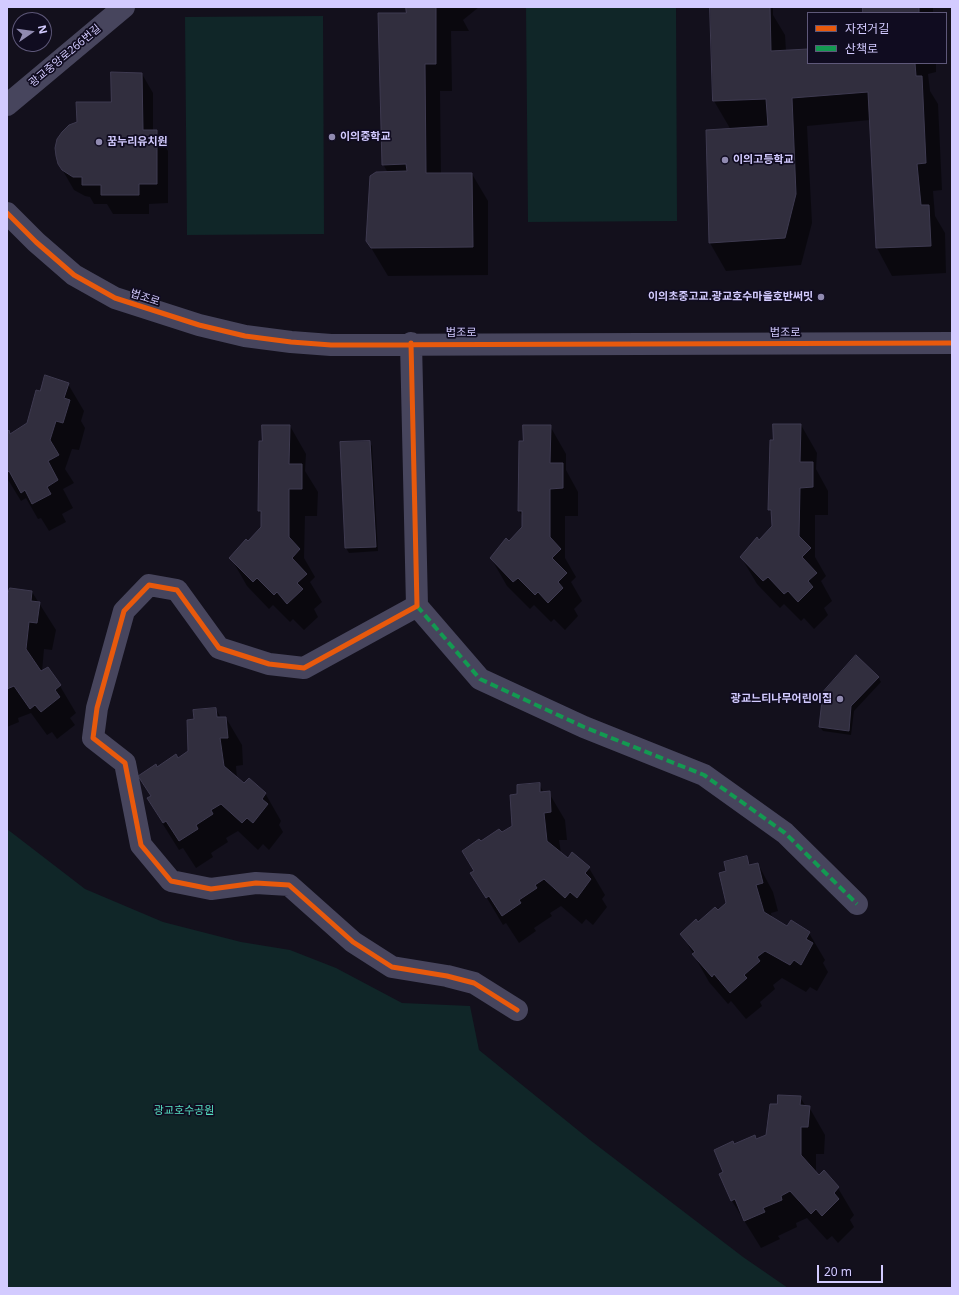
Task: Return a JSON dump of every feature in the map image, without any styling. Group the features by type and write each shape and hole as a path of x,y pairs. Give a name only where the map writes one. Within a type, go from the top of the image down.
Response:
{"street":[{"name":"광교중앙로266번길","path":"7,105 124,7"},
{"name":"법조로","path":"7,213 36,242 74,275 115,298 199,325 245,336 290,342 331,345 952,343"},
{"path":"412,344 417,606 480,679 584,727 704,774 785,833 857,904"},
{"path":"417,606 304,668 269,664 219,648 177,590 149,585 124,611 97,708 93,738 126,763 141,845 171,881 211,889 256,883 289,884 353,942 392,967 447,976 474,983 517,1010"}],"green space":[{"path":"526,7 676,7 677,221 528,222"},
{"path":"323,16 324,234 187,235 185,17"},
{"name":"광교호수공원","path":"7,829 85,889 163,922 241,942 290,950 336,968 402,1003 470,1006 479,1050 590,1140 743,1257 788,1288 7,1288"}],"building":[{"path":"406,7 436,7 436,64 425,64 426,173 472,173 473,247 371,248 366,241 370,176 376,172 407,171 406,164 382,165 378,13 406,13"},
{"path":"710,7 770,7 771,51 807,49 807,64 915,64 916,76 922,76 926,163 917,164 921,205 929,205 931,246 876,248 868,92 792,98 796,194 785,238 709,243 706,130 768,126 766,99 713,101"},
{"path":"863,7 919,7 919,12 863,12"},
{"path":"111,72 142,73 143,130 157,130 157,184 139,184 139,195 101,195 101,185 82,185 82,177 73,177 62,170 58,164 56,156 55,148 57,139 69,125 77,122 76,102 111,102"},
{"path":"45,375 69,383 64,398 70,400 63,423 56,421 50,440 59,455 48,461 58,480 47,487 51,494 32,504 25,490 21,493 9,471 7,473 7,432 9,430 10,434 27,423 36,390 40,391"},
{"path":"773,424 801,424 800,462 813,462 813,487 800,488 799,536 811,548 802,557 817,573 808,581 813,587 798,602 788,591 784,594 768,577 763,581 740,557 757,537 759,540 772,526 771,510 768,510 770,440 773,440"},
{"path":"262,425 290,425 289,464 302,464 302,489 289,489 289,537 300,549 292,558 307,574 297,583 303,589 287,604 277,592 274,595 257,578 253,582 229,558 246,539 248,541 261,527 261,511 258,511 259,441 262,441"},
{"path":"523,425 551,425 550,463 563,463 563,488 550,489 550,537 561,549 552,558 567,573 558,582 563,588 548,603 538,592 535,595 518,578 513,582 490,558 506,538 509,541 522,527 522,511 518,511 519,441 523,441"},
{"path":"370,441 376,547 345,548 340,442"},
{"path":"10,588 32,591 31,601 40,602 37,623 29,622 26,649 41,671 48,667 61,685 55,690 60,697 41,712 35,705 30,709 14,686 7,689 7,596"},
{"name":"광교느티나무어린이집","path":"856,655 879,677 851,706 849,731 819,727 823,692"},
{"path":"216,708 217,717 226,717 228,738 220,738 224,766 244,783 249,778 266,793 262,799 268,804 253,823 247,818 242,823 221,804 211,810 213,814 196,825 198,829 179,841 166,821 163,823 147,798 151,796 138,776 156,764 157,767 176,754 178,758 188,751 187,720 194,719 193,710"},
{"path":"540,783 540,792 550,791 551,812 544,813 547,841 568,858 572,852 590,867 585,873 591,879 577,898 570,892 565,898 544,879 535,885 537,888 519,900 521,903 502,916 489,896 486,898 470,873 474,871 462,851 479,839 481,841 499,829 502,832 512,826 510,795 517,794 517,785"},
{"path":"747,856 749,865 758,863 763,883 756,885 764,912 787,926 791,920 810,932 806,939 813,943 801,965 794,960 790,965 765,951 757,957 760,961 744,975 747,978 730,993 714,974 712,977 692,954 695,952 680,934 696,919 698,922 715,907 718,910 726,903 719,873 726,871 724,862"},
{"path":"778,1095 801,1096 800,1105 810,1106 808,1127 801,1127 801,1155 819,1175 824,1170 839,1187 834,1193 839,1199 822,1216 816,1209 811,1214 790,1191 781,1196 782,1200 763,1208 765,1212 744,1221 735,1199 731,1201 719,1174 723,1172 714,1150 733,1141 734,1144 755,1135 756,1139 766,1135 770,1104 777,1104"}],"marked path":[{"path":"417,606 480,679 584,727 704,775 785,833 857,904"}],"cycle path":[{"path":"7,213 36,242 74,275 115,298 199,325 245,336 331,345 952,343"},
{"path":"411,343 417,606 304,668 269,664 219,648 177,590 149,585 124,611 97,708 93,738 125,763 141,845 171,881 211,889 256,883 289,885 353,942 392,967 447,976 474,983 517,1010"}],"place":[{"name":"이의중학교","path":"332,137"},
{"name":"꿈누리유치원","path":"99,142"},
{"name":"이의고등학교","path":"725,160"},
{"name":"이의초중고교.광교호수마을호반써밋","path":"821,297"},
{"name":"광교느티나무어린이집","path":"840,699"}]}
